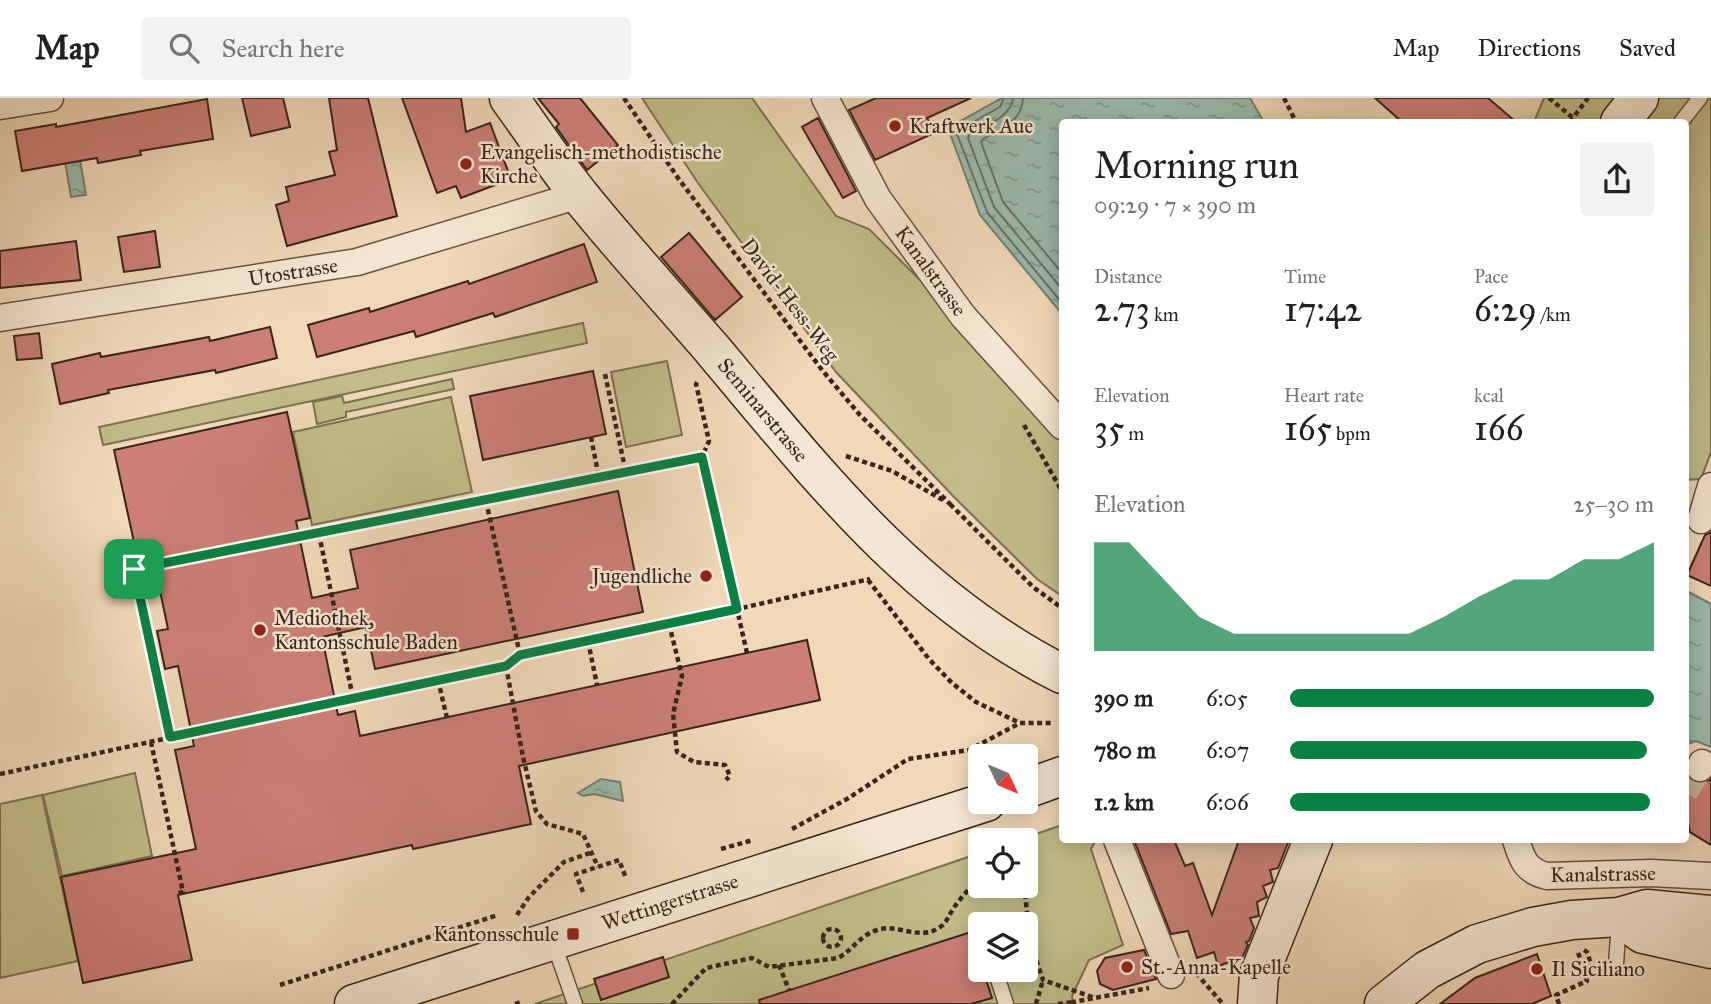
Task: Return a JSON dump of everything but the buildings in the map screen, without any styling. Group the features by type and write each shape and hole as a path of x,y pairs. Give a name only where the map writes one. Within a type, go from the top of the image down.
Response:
{"main road":[{"name":"Seminarstrasse","path":"509,98 579,195 849,511 908,569 960,609 1029,657 1059,672"},
{"path":"1622,119 1639,98"},
{"path":"1038,785 1059,777"},
{"name":"Wettingerstrasse","path":"355,1004 968,808"},
{"path":"1257,1004 1259,975 1312,843"},
{"path":"1384,1004 1427,970 1477,944 1533,927 1572,920 1619,918 1647,909 1711,915"},
{"path":"1619,918 1643,933 1711,949"}],"street":[{"path":"0,106 50,98"},
{"name":"Kanalstrasse","path":"825,98 877,199 963,316 1059,423"},
{"name":"Utostrasse","path":"0,318 357,262 579,195"},
{"path":"1701,520 1711,486"},
{"path":"1118,843 1171,975"},
{"name":"Kanalstrasse","path":"1517,843 1525,865 1531,871 1547,876 1651,873 1711,876"}],"lane":[{"path":"1683,119 1700,98"},
{"path":"1616,964 1619,918"},
{"path":"553,940 575,1004"},
{"path":"999,982 1006,1004"}],"path":[{"name":"David-Hess-Weg","path":"624,98 678,178 822,370 860,415 1033,587 1059,606"},
{"path":"1284,98 1294,119"},
{"path":"1549,98 1570,119"},
{"path":"1572,119 1588,98"},
{"path":"703,373 696,384 709,441 702,457 747,653"},
{"path":"605,374 626,473"},
{"path":"591,437 599,478"},
{"path":"843,455 891,471 950,504"},
{"path":"170,737 134,569 702,457"},
{"path":"486,501 520,655"},
{"path":"319,534 353,698"},
{"path":"0,774 506,666 520,655 868,580 929,659 952,683 976,702 1020,723 1051,723"},
{"path":"669,624 682,676 673,714 677,752 694,762 725,765 730,776 726,780"},
{"path":"588,641 597,685"},
{"path":"506,666 536,811 547,824 583,834 598,867"},
{"path":"438,680 447,718"},
{"path":"790,830 848,799 908,759 969,750 1020,723"},
{"path":"151,742 183,892 178,893"},
{"path":"721,849 755,839"},
{"path":"517,915 529,897 564,862 593,852"},
{"path":"583,892 576,874 620,860 626,878"},
{"path":"673,1004 706,968 752,958 769,967 838,958 846,954 864,936 878,929 917,934 939,928 947,922 955,906 968,891"},
{"path":"1026,898 1030,942 1044,979 1036,1004"},
{"path":"281,985 498,915"},
{"path":"828,929 839,932 841,938 839,944 834,947 828,947 822,938 828,929"},
{"path":"834,947 838,958"},
{"path":"1559,1004 1556,995 1587,981 1577,947"},
{"path":"1587,952 1592,967"},
{"path":"779,965 789,990"},
{"path":"1058,1004 1175,983 1171,975"},
{"path":"1044,979 1095,998"},
{"path":"1202,981 1223,1004"}],"shaded area":[{"path":"642,98 752,98 836,216 869,229 992,352 1059,413 1059,594 1037,579 954,497 836,372 698,183"},
{"path":"1544,98 1711,98 1711,452 1701,479 1689,480 1689,119 1535,119"},
{"path":"583,323 587,343 103,445 99,427"},
{"path":"667,361 682,435 626,447 611,372"},
{"path":"452,379 454,389 346,412 346,417 317,424 313,402 342,396 344,403"},
{"path":"451,397 472,492 312,525 293,432"},
{"path":"135,773 152,856 62,876 43,795"},
{"path":"42,795 78,961 0,978 0,804"},
{"path":"1059,826 1059,843 1094,843 1091,849 1123,945 1089,960 1072,996 1073,1004 535,1004 968,857 968,898 1038,898 1038,833"}],"water":[{"path":"1002,98 1250,98 1262,119 1059,119 1059,310 980,215 948,128"},
{"path":"77,142 86,195 71,197 62,144"},
{"path":"1689,592 1711,604 1711,747 1696,741 1689,744"},
{"path":"601,779 620,782 623,801 578,793"}],"tunnel":[{"path":"1689,786 1700,768"}],"place":[{"name":"Kraftwerk Aue","path":"895,126"},
{"name":"Evangelisch-methodistische Kirche","path":"466,164"},
{"name":"Jugendliche","path":"706,576"},
{"name":"Mediothek, Kantonsschule Baden","path":"260,630"},
{"name":"Kantonsschule","path":"573,934"},
{"name":"St.-Anna-Kapelle","path":"1127,967"},
{"name":"Il Siciliano","path":"1537,969"}],"route":[{"path":"702,457 737,609 520,655 506,666 170,737 134,569 702,457"}]}
